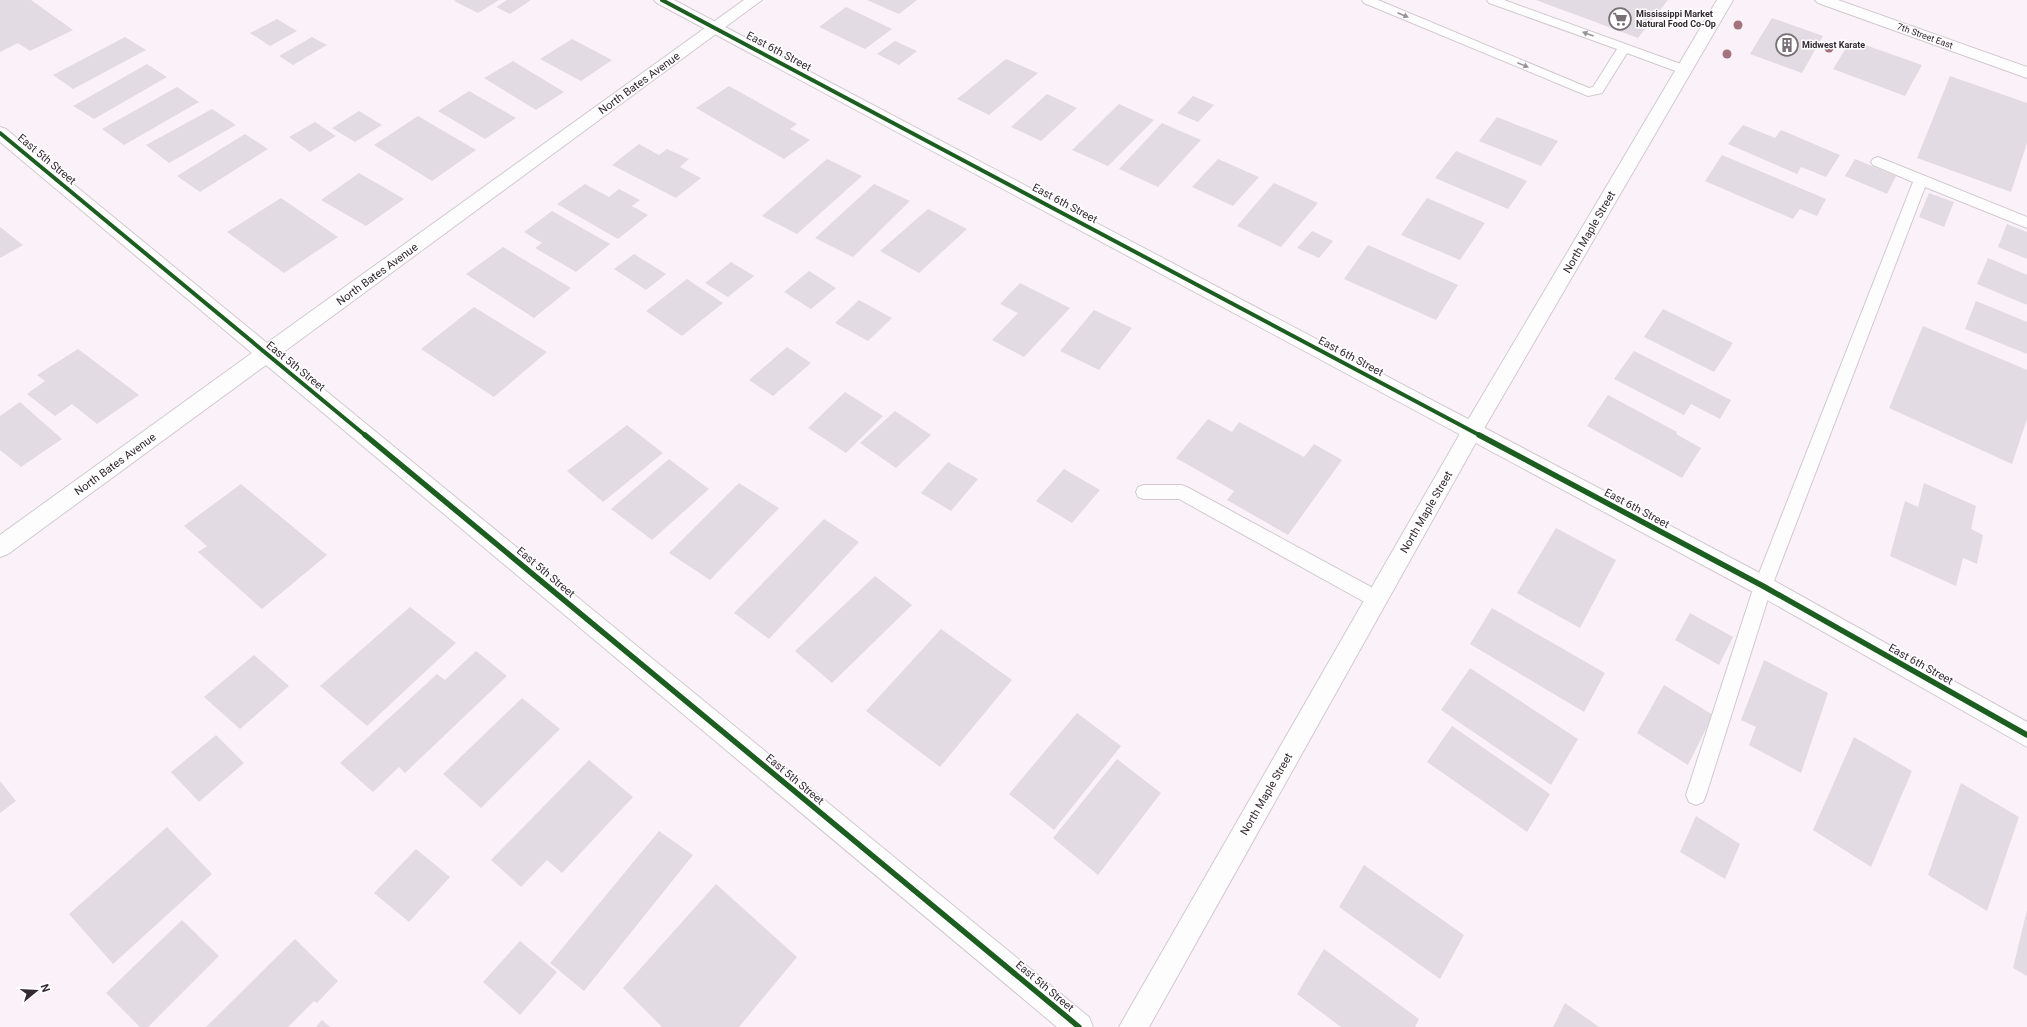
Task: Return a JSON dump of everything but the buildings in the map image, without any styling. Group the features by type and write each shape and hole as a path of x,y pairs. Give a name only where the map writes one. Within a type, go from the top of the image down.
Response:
{"street":[{"name":"East 6th Street","path":"662,0 1764,586 2027,735"},
{"name":"North Bates Avenue","path":"0,548 754,0"},
{"name":"North Maple Street","path":"1133,1027 1472,431 1725,0"},
{"name":"7th Street East","path":"1823,0 2027,73"},
{"name":"East 5th Street","path":"0,133 1079,1027"}],"lane":[{"path":"1367,0 1588,92 1597,90 1624,48"},
{"path":"1494,0 1685,70"},
{"path":"1878,162 2027,224"},
{"path":"1696,795 1764,586 1921,180"},
{"path":"1144,492 1181,492 1376,599"}],"cycle path":[{"path":"662,0 1763,586 2027,735"},
{"path":"0,133 1079,1027"}],"place":[{"name":"Mississippi Market Natural Food Co-Op","path":"1620,19"},
{"name":"Midwest Karate","path":"1787,45"}]}
